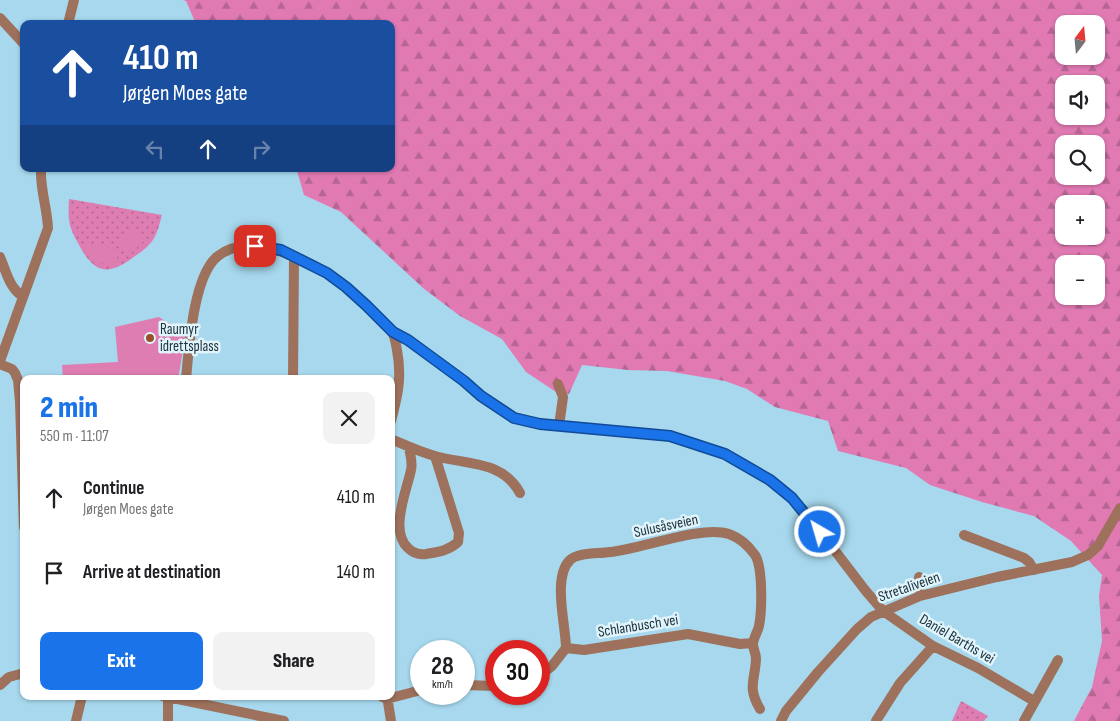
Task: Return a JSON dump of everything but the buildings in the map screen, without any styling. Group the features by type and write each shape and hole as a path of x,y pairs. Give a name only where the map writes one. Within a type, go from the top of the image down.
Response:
{"street":[{"path":"69,20 74,0"},
{"path":"0,18 20,40"},
{"path":"20,402 16,373 0,359 48,228 47,215 40,187 41,172"},
{"name":"Daniel Barths vei","path":"187,375 199,290 205,274 218,256 240,247 255,246 281,250 327,273 346,287 393,332 408,340 464,381 481,396 514,418 540,424 670,436 725,454 770,480 792,498 810,518 864,590 883,610 933,646 978,668 1034,701"},
{"path":"0,257 11,284 16,292 22,296"},
{"path":"293,375 294,257"},
{"path":"393,332 400,374 399,390 395,406"},
{"path":"558,384 563,397 559,426"},
{"path":"395,441 435,456 471,463 498,471 508,477 520,493"},
{"path":"409,447 412,467 400,515 401,533 406,546 414,552 422,554 444,551 458,542 459,533 435,456"},
{"name":"Stretaliveien","path":"781,721 786,711 842,646 871,616 920,596 998,577 1072,562 1092,552 1098,546 1120,508"},
{"name":"Sulusåsveien","path":"566,648 566,632 560,588 565,567 570,560 578,556 621,551 706,532 728,534 744,541 756,557 759,568 759,624 753,643 756,658 752,694 760,709"},
{"path":"964,535 1024,558 1034,570"},
{"path":"919,578 920,596"},
{"name":"Schlanbusch vei","path":"566,648 584,650 688,634 740,644 753,643"},
{"path":"876,721 900,683 933,646"},
{"path":"550,668 566,648"},
{"path":"1024,721 1058,660"},
{"path":"0,686 9,677 20,674"},
{"path":"395,695 410,692"},
{"path":"76,721 81,700"},
{"path":"165,700 168,721"},
{"path":"180,700 284,721"},
{"path":"386,700 391,721"}],"green space":[{"path":"183,0 1120,0 1120,721 1074,721 1092,687 1102,641 1099,596 1102,575 1071,541 1034,516 930,485 906,468 838,451 828,421 775,407 747,389 725,381 667,371 628,370 582,365 569,394 556,392 526,372 502,339 460,316 423,288 341,212 304,195 297,172 395,172 395,20 194,20 186,1"}],"shaded area":[{"path":"69,199 162,215 155,237 147,247 117,267 102,269 90,261 70,227"},
{"path":"134,227 146,239 130,254 118,242"},
{"path":"91,243 95,249 96,245 119,249 116,265 93,261 94,255 90,257 82,245"},
{"name":"Raumyr idrettsplass","path":"159,317 168,323 187,327 179,375 63,375 62,365 118,362 115,327"},
{"path":"961,701 988,716 984,721 952,721"}],"place":[{"name":"Raumyr idrettsplass","path":"150,338"}],"route":[{"path":"255,246 281,250 327,273 346,287 393,332 408,340 464,381 481,396 514,418 540,424 670,436 725,454 770,480 792,498 820,532"}]}
